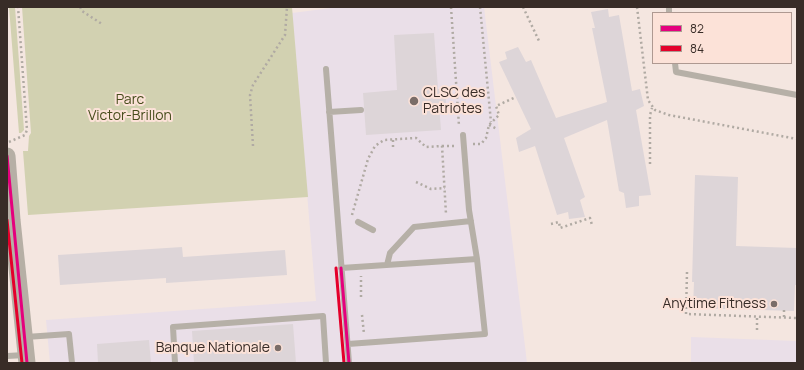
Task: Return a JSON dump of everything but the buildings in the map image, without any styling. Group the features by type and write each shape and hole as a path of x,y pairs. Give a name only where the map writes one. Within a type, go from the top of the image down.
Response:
{"street":[{"path":"7,156 12,267 27,359"}],"lane":[{"path":"675,64 676,72 797,95"},
{"path":"326,69 349,363"},
{"path":"329,112 362,110"},
{"path":"348,344 485,334 477,259 469,210 463,135"},
{"path":"387,265 390,254 414,227 471,221"},
{"path":"358,222 373,230"},
{"path":"341,268 477,259"},
{"path":"176,363 173,326 323,316 326,363"},
{"path":"24,337 69,334 72,363"},
{"path":"7,356 27,359"}],"path":[{"path":"7,143 25,135 27,130 18,7"},
{"path":"80,7 82,11 102,24"},
{"path":"253,146 250,95 253,85 285,35 287,7"},
{"path":"450,7 460,129"},
{"path":"472,144 484,142 490,124 480,7"},
{"path":"523,7 540,43"},
{"path":"637,7 647,92 652,108 650,115 650,164"},
{"path":"490,124 499,115 496,106 516,97"},
{"path":"652,108 663,114 797,139"},
{"path":"490,124 497,129"},
{"path":"352,216 371,151 379,142 416,138 426,147 456,146"},
{"path":"393,140 393,150"},
{"path":"442,146 446,214"},
{"path":"416,182 431,189 445,188"},
{"path":"551,224 559,222 560,228 590,218 592,225"},
{"path":"687,272 686,314 797,318"},
{"path":"360,277 361,297"},
{"path":"784,310 784,318"},
{"path":"362,316 364,335"},
{"path":"757,317 757,330"}],"shaded area":[{"path":"339,7 484,7 527,363 50,363 46,320 316,301 292,13"},
{"path":"691,337 797,341 797,363 691,363"}],"green space":[{"path":"9,7 15,7 24,130 21,133 19,133"},
{"name":"Parc Victor-Brillon","path":"22,7 292,7 308,197 28,215 23,151 28,151 29,136 31,133"}],"transit line":[{"name":"82","path":"7,156 27,363"},
{"name":"84","path":"7,220 22,363"},
{"name":"84","path":"336,268 344,363"},
{"name":"82","path":"341,268 349,363"}],"place":[{"name":"CLSC des Patriotes","path":"414,101"},
{"name":"Anytime Fitness","path":"774,304"},
{"name":"Banque Nationale","path":"278,348"}]}
